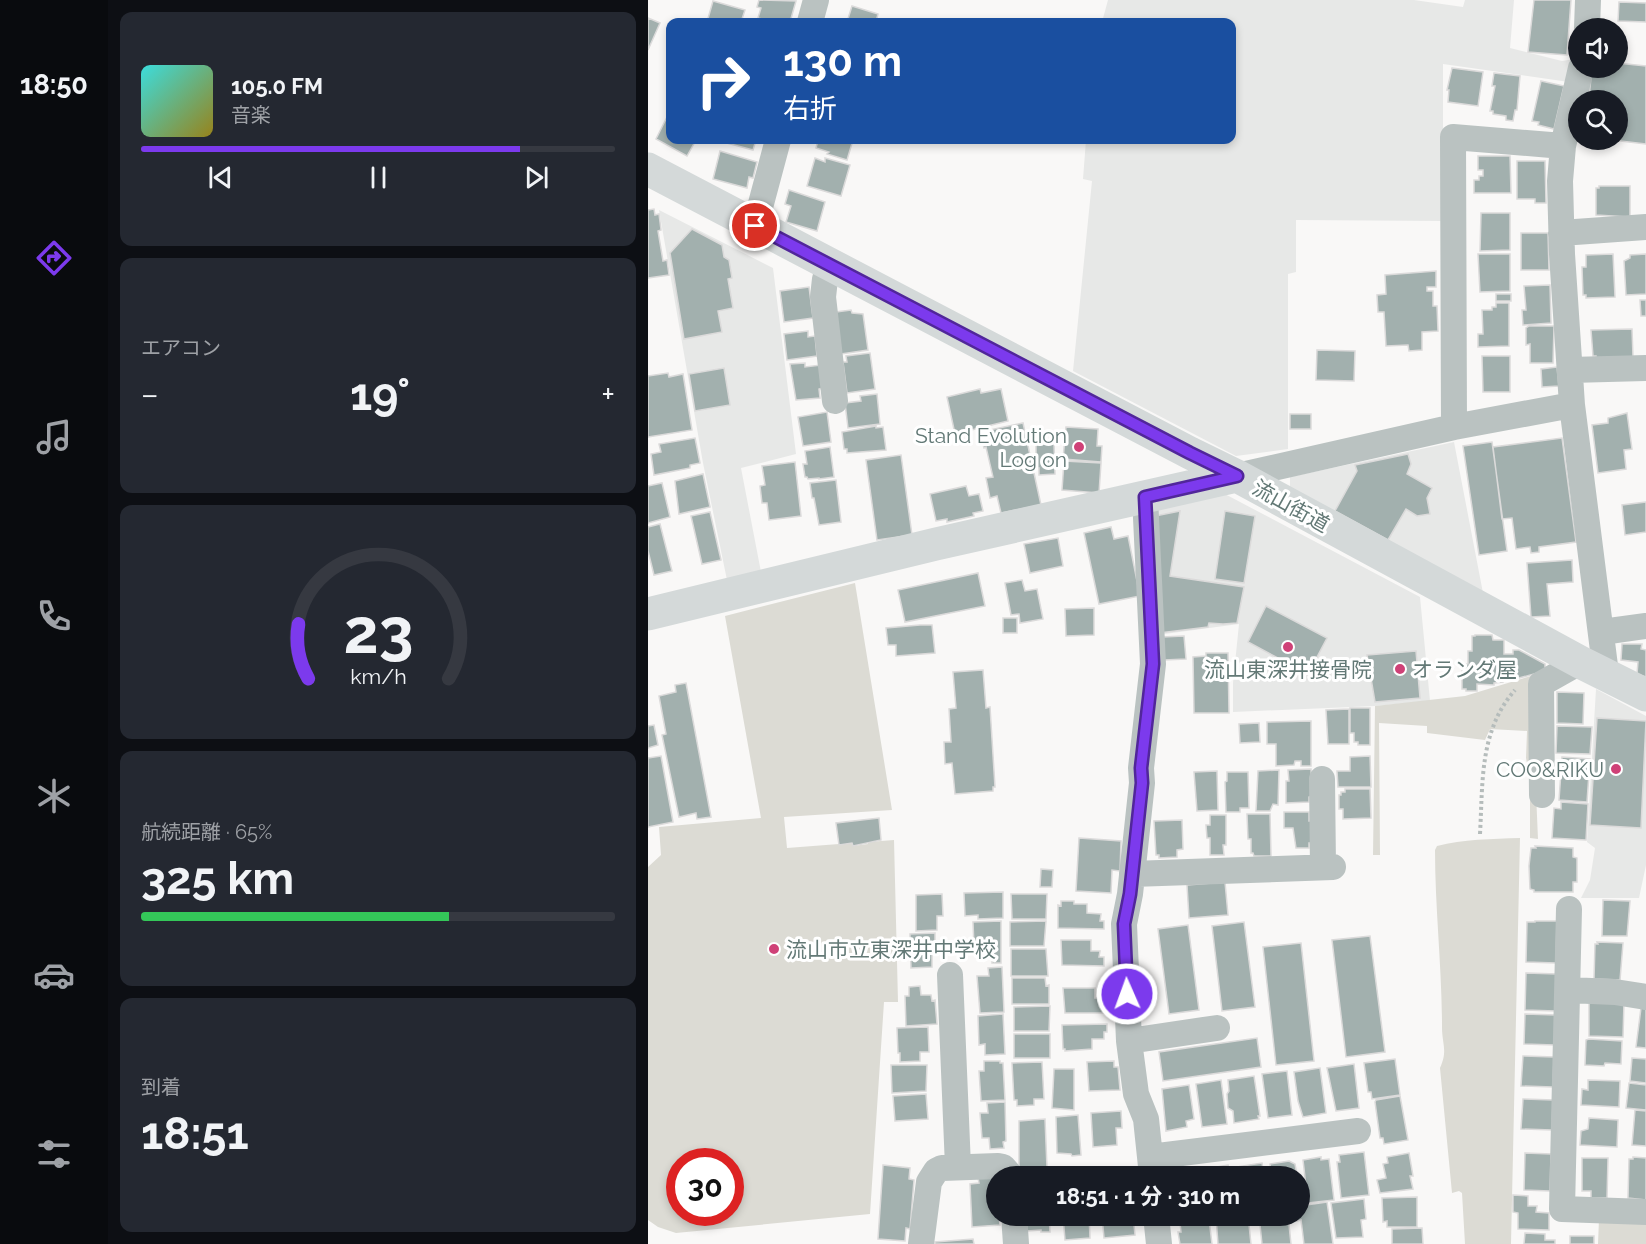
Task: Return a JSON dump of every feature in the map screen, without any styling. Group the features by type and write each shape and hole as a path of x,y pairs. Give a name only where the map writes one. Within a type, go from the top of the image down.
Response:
{"street":[{"path":"811,18 816,0"},
{"path":"1587,18 1588,0"},
{"path":"1542,795 1541,684 1593,668 1602,632 1572,405 1561,233 1560,181 1563,146 1579,78"},
{"path":"1454,427 1454,137 1563,146"},
{"path":"755,226 777,144"},
{"name":"流山街道","path":"648,169 1179,448 1237,476 1646,695"},
{"path":"1561,233 1646,227"},
{"path":"833,267 825,279 823,297 835,401"},
{"path":"1570,370 1646,368"},
{"path":"648,614 924,547 1237,476 1454,427 1572,405"},
{"path":"1145,497 1153,664 1132,874 1124,924 1129,1041 1136,1094 1146,1119 1151,1166"},
{"path":"1602,632 1646,626"},
{"path":"1132,874 1328,867 1322,779"},
{"path":"1569,909 1562,1209 1646,1212"},
{"path":"950,975 958,1167"},
{"path":"1568,990 1614,992 1646,997"},
{"path":"1129,1041 1217,1028"},
{"path":"1157,1166 1358,1131"},
{"path":"921,1244 929,1182 932,1176 942,1168 986,1166"},
{"path":"1015,1226 1016,1244"},
{"path":"1157,1226 1159,1244"}],"path":[{"path":"1480,834 1485,750 1495,719 1516,688 1524,684 1541,684"}],"shaded area":[{"path":"1108,0 1414,0 1463,7 1465,0 1514,0 1510,48 1562,61 1568,60 1568,78 1570,78 1569,82 1443,64 1443,221 1296,220 1296,272 1288,274 1288,449 1236,456 1073,371 1092,181 1083,179 1086,144 1236,144 1236,18 1103,18"},
{"path":"659,210 773,268 796,454 741,468 761,572 727,580 703,463"},
{"path":"1454,442 1483,593 1290,489 1290,477"},
{"path":"1223,493 1420,597 1430,701 1375,706 1233,712 1233,683 1239,624 1157,635 1153,510"},
{"name":"流山市立東深井中学校","path":"855,583 892,810 784,817 787,848 852,843 853,846 894,840 898,1002 884,1002 870,1214 676,1233 658,1227 648,1220 648,867 661,855 659,827 761,818 725,616"},
{"path":"1531,676 1538,839 1530,838 1527,731 1490,729 1485,740 1427,733 1427,726 1379,723 1380,855 1373,855 1375,706 1465,696"},
{"path":"1596,689 1646,716 1646,865 1639,898 1581,898 1590,880 1595,848 1587,842"},
{"path":"1520,838 1511,1244 1465,1244 1462,1193 1459,1191 1452,1193 1440,1068 1444,1052 1435,850 1437,846 1457,842"},
{"path":"1599,1219 1646,1220 1646,1244 1598,1244"}],"building":[{"path":"759,0 796,1 791,18 758,18 761,8 757,7"},
{"path":"1534,0 1571,0 1567,55 1528,52"},
{"path":"713,1 745,10 742,18 708,18"},
{"path":"1619,2 1646,3 1646,22 1628,21 1628,18 1618,18"},
{"path":"852,6 878,14 877,18 848,18"},
{"path":"648,18 660,23 648,50"},
{"path":"1628,64 1646,66 1646,144 1628,142 1628,90 1590,90 1591,78 1628,78"},
{"path":"1452,68 1483,72 1478,106 1448,102 1449,90 1447,90"},
{"path":"1494,73 1520,76 1517,110 1515,110 1513,121 1506,120 1506,116 1493,114 1493,111 1490,111 1495,86 1492,86"},
{"path":"1541,81 1564,86 1554,129 1532,121"},
{"path":"666,119 666,144 694,144 687,156 656,139"},
{"path":"730,144 755,144 753,150"},
{"path":"817,144 852,144 847,160 816,148"},
{"path":"720,151 757,162 753,178 749,177 747,188 713,179"},
{"path":"1478,156 1510,156 1511,193 1474,193 1474,180 1479,180 1479,176 1483,176 1483,170 1478,170"},
{"path":"815,158 825,162 825,158 850,165 841,196 807,186"},
{"path":"1517,161 1545,161 1546,203 1535,203 1535,199 1517,199"},
{"path":"1599,186 1630,186 1630,217 1596,215 1596,188"},
{"path":"789,190 825,202 817,231 786,222 791,206 785,204"},
{"path":"654,209 655,215 659,214 661,230 658,231 663,261 667,260 669,275 648,278 648,210"},
{"path":"1481,213 1510,213 1510,250 1480,251"},
{"path":"692,229 722,245 724,257 729,260 732,278 728,279 733,308 718,311 722,332 684,339 670,253"},
{"path":"1521,233 1548,233 1549,270 1521,270"},
{"path":"1478,254 1510,254 1510,291 1480,292"},
{"path":"1613,254 1615,297 1586,298 1586,295 1583,295 1582,267 1586,267 1586,255"},
{"path":"1646,254 1646,294 1626,295 1624,261 1630,258 1630,255"},
{"path":"1436,271 1436,287 1427,287 1427,291 1433,291 1433,306 1437,306 1438,331 1422,332 1422,350 1409,351 1408,345 1386,346 1384,312 1378,312 1377,295 1386,294 1385,275"},
{"path":"1550,285 1551,323 1523,325 1522,310 1526,310 1524,286"},
{"path":"809,287 813,318 784,322 780,291"},
{"path":"1496,294 1511,294 1511,301 1496,301"},
{"path":"1640,300 1646,300 1646,316 1641,316"},
{"path":"1496,303 1509,303 1509,346 1478,347 1478,334 1483,334 1482,310 1492,310 1492,307 1496,307"},
{"path":"851,310 852,313 863,314 868,350 841,354 836,312"},
{"path":"1554,326 1553,363 1530,363 1530,344 1526,345 1526,328"},
{"path":"1632,329 1633,357 1596,358 1593,356 1591,330"},
{"path":"808,331 808,337 815,336 817,356 787,360 784,334"},
{"path":"1317,350 1355,351 1354,381 1316,380"},
{"path":"870,353 875,389 847,393 843,362 847,362 846,356"},
{"path":"1482,356 1510,356 1510,392 1483,392"},
{"path":"805,363 805,367 821,365 823,388 819,389 820,398 796,400 790,364"},
{"path":"1557,367 1559,386 1542,387 1541,369"},
{"path":"724,368 730,405 695,411 689,374"},
{"path":"668,373 669,377 683,374 692,430 648,437 648,376"},
{"path":"980,389 981,393 1001,389 1008,421 955,434 947,397"},
{"path":"877,394 880,424 848,428 845,403 861,401 860,396"},
{"path":"827,412 831,442 803,446 798,417"},
{"path":"1627,413 1632,449 1624,450 1626,469 1598,473 1592,425 1608,423 1608,418"},
{"path":"1290,414 1311,414 1311,429 1290,429"},
{"path":"1023,423 1041,505 1001,513 997,496 990,498 986,478 993,477 980,432"},
{"path":"876,426 876,428 883,427 886,450 847,453 847,449 844,449 842,432"},
{"path":"1066,427 1098,429 1097,446 1102,446 1101,462 1063,459"},
{"path":"695,438 700,463 690,465 690,468 654,475 651,454 661,452 659,444"},
{"path":"1562,438 1576,542 1539,547 1539,552 1531,553 1530,547 1516,549 1512,518 1502,519 1493,447"},
{"path":"1492,442 1507,551 1479,555 1463,446"},
{"path":"1036,444 1054,444 1055,474 1039,475 1039,468 1036,468"},
{"path":"830,447 834,477 808,479 805,477 803,464 807,464 805,451"},
{"path":"1408,454 1411,464 1407,474 1432,488 1427,498 1430,514 1417,516 1406,509 1388,540 1335,511 1357,471 1355,465"},
{"path":"901,455 912,535 877,540 866,460"},
{"path":"1064,461 1101,463 1099,493 1062,490"},
{"path":"795,462 801,516 769,520 767,503 762,503 760,486 765,485 762,466"},
{"path":"703,474 710,507 679,514 675,481"},
{"path":"836,480 841,522 819,525 810,483"},
{"path":"662,483 670,517 648,523 648,486"},
{"path":"966,486 969,496 979,494 983,511 973,513 974,516 947,522 947,519 936,521 930,494"},
{"path":"1646,502 1646,532 1625,535 1622,505"},
{"path":"1180,511 1170,576 1244,587 1237,623 1209,623 1208,627 1159,633 1155,516"},
{"path":"1225,511 1255,516 1244,583 1215,579"},
{"path":"710,512 721,560 702,564 691,516"},
{"path":"660,524 672,571 654,575 648,551 648,527"},
{"path":"1111,527 1114,539 1128,536 1140,596 1099,604 1084,533"},
{"path":"1058,538 1063,566 1030,573 1024,544"},
{"path":"1572,560 1573,582 1547,584 1550,616 1531,617 1527,563"},
{"path":"978,573 985,606 905,622 898,590"},
{"path":"1022,580 1025,591 1037,589 1043,619 1020,623 1019,614 1011,615 1005,583"},
{"path":"1266,606 1327,638 1308,674 1248,642"},
{"path":"1094,608 1094,635 1066,636 1065,609"},
{"path":"1003,618 1017,618 1017,633 1003,633"},
{"path":"932,625 935,653 896,656 896,645 888,645 886,628"},
{"path":"1492,635 1493,640 1504,640 1504,654 1513,654 1513,650 1519,650 1545,664 1545,671 1519,678 1507,678 1494,685 1477,684 1477,691 1462,689 1462,664 1468,664 1468,651 1472,651 1472,636"},
{"path":"1184,636 1186,659 1164,660 1162,637"},
{"path":"1622,644 1642,644 1641,649 1646,650 1646,677 1637,674 1638,662 1621,660"},
{"path":"1416,651 1420,698 1375,702 1367,655"},
{"path":"1206,653 1228,653 1229,713 1194,713 1193,657 1206,656"},
{"path":"983,670 986,708 990,707 995,787 993,791 955,794 952,763 945,764 944,742 951,742 949,709 956,708 953,672"},
{"path":"686,683 711,817 697,819 696,813 679,817 662,735 666,734 659,696 676,692 675,685"},
{"path":"1557,692 1584,693 1583,724 1557,723"},
{"path":"1350,708 1370,708 1370,745 1358,745 1358,742 1354,742 1354,733 1350,733"},
{"path":"1349,709 1349,744 1328,744 1326,710"},
{"path":"1597,718 1646,721 1641,828 1590,825"},
{"path":"1311,721 1311,766 1301,766 1301,761 1295,761 1294,765 1276,766 1276,744 1267,744 1267,722"},
{"path":"1259,723 1260,742 1240,743 1239,724"},
{"path":"654,725 658,745 648,748 648,726"},
{"path":"1557,726 1592,727 1590,754 1556,753"},
{"path":"661,756 673,822 648,827 648,758"},
{"path":"1370,756 1371,787 1338,787 1337,771 1350,771 1350,757"},
{"path":"1562,757 1590,759 1587,802 1559,800"},
{"path":"1311,769 1312,796 1309,797 1309,802 1286,803 1288,770"},
{"path":"1279,770 1278,805 1273,804 1270,811 1256,811 1258,771"},
{"path":"1217,771 1218,810 1197,811 1194,772"},
{"path":"1227,772 1248,772 1249,808 1240,808 1240,812 1226,812"},
{"path":"1345,789 1370,789 1371,818 1343,819 1343,809 1339,809 1339,795 1345,792"},
{"path":"1561,802 1588,804 1586,840 1552,838 1554,808 1561,809"},
{"path":"1284,812 1309,812 1309,821 1312,821 1312,843 1309,843 1309,848 1296,848 1293,828 1284,828"},
{"path":"1247,814 1270,814 1271,856 1254,856 1251,853"},
{"path":"1210,815 1226,815 1224,855 1210,855 1210,838 1207,838 1206,825 1210,825"},
{"path":"879,818 881,840 853,846 852,843 839,845 836,823"},
{"path":"1182,820 1183,849 1177,850 1177,857 1159,858 1159,855 1156,855 1154,821"},
{"path":"1079,838 1121,841 1120,871 1112,870 1111,893 1076,891"},
{"path":"1535,846 1573,848 1573,857 1577,858 1577,882 1573,882 1573,892 1534,892 1530,889 1531,848 1536,848"},
{"path":"1041,869 1053,870 1052,887 1040,887"},
{"path":"1225,882 1228,915 1189,918 1187,885"},
{"path":"1003,892 1003,918 978,919 978,915 965,916 964,893"},
{"path":"942,894 943,916 937,916 937,930 916,931 916,895"},
{"path":"1011,894 1047,894 1046,919 1012,919"},
{"path":"1603,900 1630,901 1627,936 1602,936"},
{"path":"1061,901 1087,904 1087,913 1101,914 1100,921 1104,921 1104,929 1058,928 1058,905 1061,906"},
{"path":"1001,921 1001,963 992,963 992,957 983,957 983,947 974,947 973,922"},
{"path":"1046,921 1044,946 1010,946 1010,922"},
{"path":"1557,921 1556,963 1526,962 1527,922"},
{"path":"1244,922 1255,1007 1222,1011 1212,926"},
{"path":"1188,925 1199,1010 1169,1014 1158,929"},
{"path":"935,933 935,954 932,954 932,967 911,968 910,934"},
{"path":"1370,936 1385,1052 1346,1057 1332,940"},
{"path":"1061,940 1091,940 1091,951 1100,951 1099,957 1104,957 1104,966 1062,965"},
{"path":"1597,942 1623,943 1620,980 1594,979 1595,944 1598,944"},
{"path":"1301,943 1314,1061 1276,1065 1263,947"},
{"path":"1011,949 1046,949 1048,976 1011,976"},
{"path":"1002,967 1004,1012 980,1013 977,976 989,976 988,968"},
{"path":"1526,973 1557,974 1556,1011 1525,1010"},
{"path":"1012,978 1045,978 1046,986 1049,985 1049,1004 1012,1004"},
{"path":"920,986 921,995 931,995 932,1001 935,1000 937,1024 906,1026 905,996 909,996 909,987"},
{"path":"1063,988 1095,988 1095,998 1102,998 1105,1013 1065,1013"},
{"path":"1589,1001 1624,1002 1623,1037 1589,1036"},
{"path":"1050,1006 1049,1031 1014,1031 1014,1007"},
{"path":"1641,1008 1646,1009 1646,1048 1636,1047"},
{"path":"1003,1014 1005,1054 985,1055 985,1044 979,1045 978,1016"},
{"path":"1525,1014 1556,1015 1555,1045 1524,1044"},
{"path":"1107,1024 1104,1039 1092,1039 1092,1049 1065,1051 1063,1049 1062,1025"},
{"path":"928,1027 929,1052 920,1052 920,1061 900,1062 897,1028"},
{"path":"1014,1034 1050,1034 1050,1058 1014,1058"},
{"path":"1257,1038 1261,1067 1163,1081 1159,1052"},
{"path":"1586,1040 1622,1041 1621,1064 1585,1065"},
{"path":"1523,1056 1554,1057 1553,1087 1521,1086"},
{"path":"1632,1058 1646,1059 1646,1083 1630,1081"},
{"path":"1395,1059 1400,1095 1372,1099 1371,1092 1368,1092 1364,1063"},
{"path":"984,1061 1003,1063 1005,1100 981,1101 979,1071 984,1071"},
{"path":"1114,1061 1114,1067 1118,1067 1120,1090 1089,1091 1087,1062"},
{"path":"1042,1062 1044,1099 1034,1099 1034,1105 1017,1106 1017,1100 1014,1100 1012,1063"},
{"path":"1354,1064 1359,1108 1336,1111 1327,1068"},
{"path":"891,1065 927,1065 926,1091 892,1093"},
{"path":"1320,1068 1326,1113 1303,1117 1294,1072"},
{"path":"1054,1069 1074,1069 1074,1110 1052,1108"},
{"path":"1287,1071 1292,1115 1268,1118 1262,1074"},
{"path":"1254,1076 1259,1119 1234,1123 1233,1111 1228,1108 1228,1080"},
{"path":"1221,1080 1227,1124 1202,1127 1196,1084"},
{"path":"1588,1080 1620,1081 1619,1107 1581,1105 1582,1089 1588,1090"},
{"path":"1629,1083 1646,1085 1646,1110 1626,1108"},
{"path":"1189,1085 1194,1119 1186,1121 1187,1127 1166,1131 1162,1089"},
{"path":"926,1094 928,1119 895,1121 893,1096"},
{"path":"1400,1096 1408,1140 1384,1144 1383,1138 1380,1138 1375,1102"},
{"path":"1523,1099 1553,1100 1552,1130 1521,1129"},
{"path":"1005,1102 1006,1141 1003,1142 1004,1148 990,1149 989,1138 982,1138 980,1113 988,1113 987,1103"},
{"path":"1635,1110 1646,1111 1646,1146 1632,1145"},
{"path":"1121,1111 1122,1128 1116,1128 1117,1145 1093,1147 1091,1113"},
{"path":"1078,1115 1081,1155 1057,1153 1056,1117"},
{"path":"1589,1118 1618,1120 1617,1147 1580,1145 1581,1131 1588,1129"},
{"path":"1045,1119 1047,1166 1019,1166 1019,1121"},
{"path":"1364,1152 1369,1195 1341,1198 1337,1162 1340,1162 1339,1155"},
{"path":"1409,1153 1413,1189 1380,1193 1377,1180 1386,1178 1383,1164 1388,1163 1387,1157"},
{"path":"1525,1153 1551,1154 1550,1191 1524,1190"},
{"path":"1321,1157 1321,1160 1329,1159 1334,1200 1310,1203 1310,1166 1304,1166 1303,1160"},
{"path":"1582,1158 1608,1158 1607,1198 1591,1198 1591,1191 1582,1191"},
{"path":"1646,1158 1646,1200 1628,1198 1629,1159"},
{"path":"1289,1161 1295,1166 1270,1166 1270,1164"},
{"path":"1262,1163 1262,1166 1242,1166"},
{"path":"883,1165 910,1168 909,1179 914,1180 910,1229 906,1228 905,1241 878,1239"},
{"path":"986,1177 986,1226 972,1227 970,1184 979,1183 978,1178"},
{"path":"1513,1195 1528,1196 1528,1206 1537,1206 1536,1212 1549,1213 1549,1230 1518,1229 1518,1213 1513,1212"},
{"path":"1417,1197 1417,1227 1387,1227 1387,1221 1383,1222 1382,1198"},
{"path":"1364,1199 1366,1219 1361,1220 1363,1237 1336,1238 1331,1203"},
{"path":"1327,1202 1333,1244 1304,1244 1302,1226 1310,1226 1310,1204"},
{"path":"1027,1226 1050,1226 1050,1232 1027,1231"},
{"path":"1064,1226 1089,1226 1090,1238 1065,1240"},
{"path":"1103,1226 1134,1226 1135,1235 1104,1238"},
{"path":"1180,1226 1210,1226 1212,1244 1180,1244 1178,1232 1181,1232"},
{"path":"1217,1226 1249,1226 1251,1244 1218,1244"},
{"path":"1260,1226 1289,1226 1291,1244 1262,1244"},
{"path":"1422,1228 1423,1244 1392,1244 1392,1229"},
{"path":"1525,1233 1545,1234 1545,1240 1555,1240 1555,1244 1524,1244"},
{"path":"1570,1236 1594,1236 1594,1244 1570,1244"},
{"path":"973,1239 974,1244 935,1244 935,1242"}],"place":[{"name":"Stand Evolution Log on","path":"1079,447"},
{"name":"流山東深井接骨院","path":"1288,647"},
{"name":"オランダ屋","path":"1400,669"},
{"name":"COO&RIKU","path":"1616,769"},
{"name":"流山市立東深井中学校","path":"774,949"}],"route":[{"path":"755,226 1237,476 1145,497 1153,664 1130,894 1124,924 1127,994"}]}
